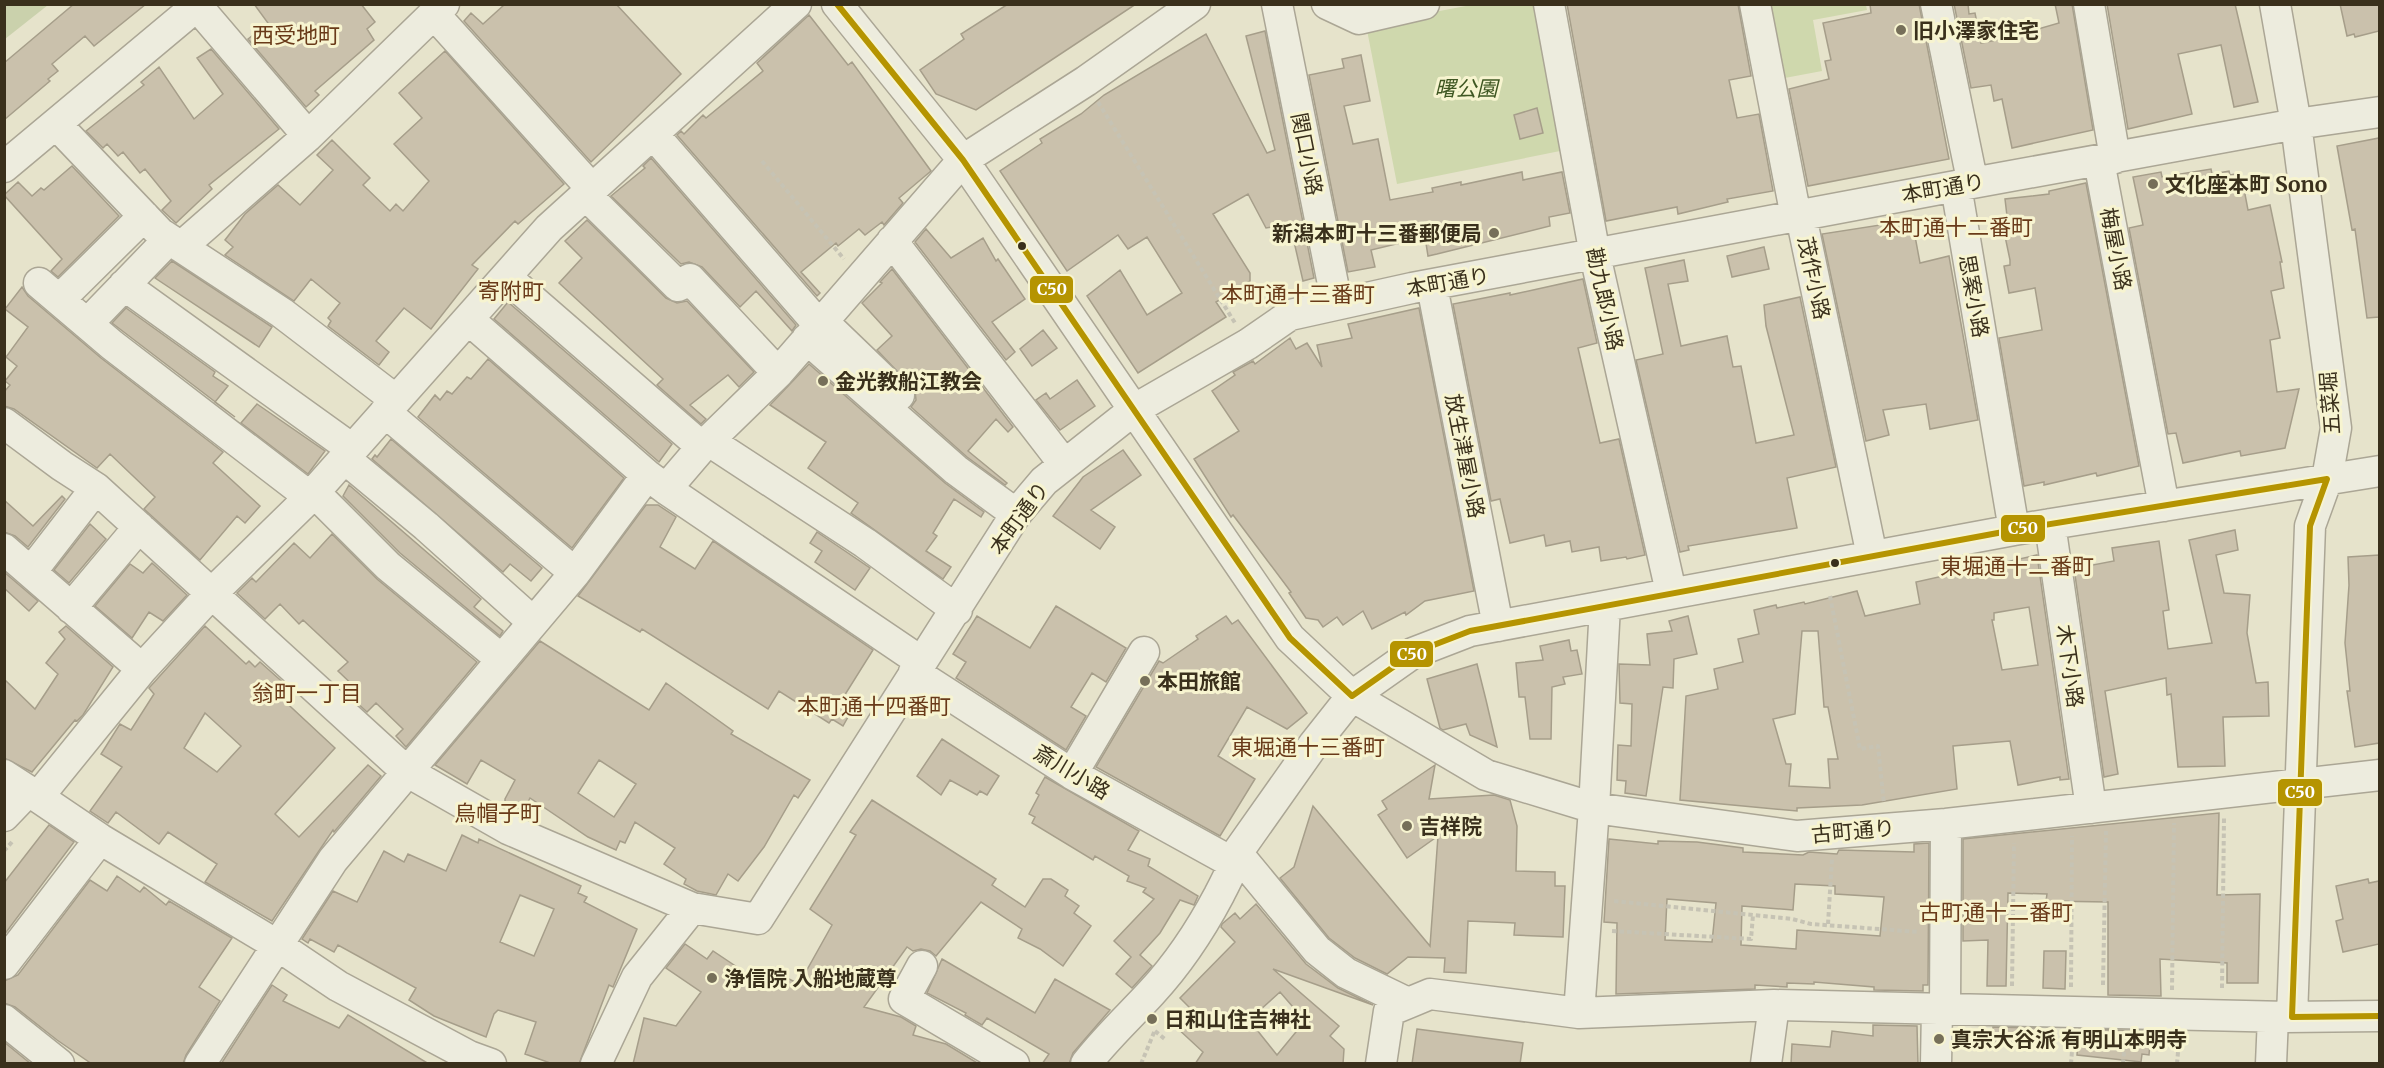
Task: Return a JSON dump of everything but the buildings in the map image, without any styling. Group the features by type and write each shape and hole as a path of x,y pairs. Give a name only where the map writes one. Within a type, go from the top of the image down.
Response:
{"street":[{"path":"4,816 24,788 311,494 549,228 796,4"},
{"name":"古町通り","path":"837,4 963,160 1290,638 1352,696 1485,775 1594,808 1797,836 1946,824 2379,775"},
{"path":"200,1064 333,860 574,573 656,482 705,444 778,373 963,160 1086,81 1195,4"},
{"name":"関口小路","path":"1277,4 1338,304"},
{"path":"1326,4 1359,19 1424,4"},
{"name":"勘九郎小路","path":"1549,4 1595,255 1671,592"},
{"name":"茂作小路","path":"1755,4 1798,216 1872,556"},
{"name":"思案小路","path":"1936,4 2014,530"},
{"name":"梅屋小路","path":"2089,4 2107,160 2163,506"},
{"name":"五菜堀","path":"2271,1064 2282,1017 2301,785 2310,526 2327,479 2336,428 2296,124 2275,4"},
{"path":"4,167 198,5 308,136"},
{"path":"87,324 124,285 308,136 439,9 589,192 678,286 690,279 778,373"},
{"name":"本町通り","path":"692,908 758,920 1016,514 1044,481 1135,410 1248,344 1290,315 1964,184 2107,160 2296,124 2379,112"},
{"path":"56,124 144,216 175,243 282,313 390,406 574,573"},
{"path":"653,134 816,329 918,414 908,429 956,470 1016,514"},
{"path":"144,216 49,292 87,324 311,494 388,566 501,659"},
{"path":"892,242 1064,464"},
{"path":"506,277 705,444 865,543 957,610"},
{"path":"124,285 348,454 533,622"},
{"name":"放生津屋小路","path":"1432,286 1498,626"},
{"name":"斎川小路","path":"468,319 656,482 917,667 1072,774 1236,858"},
{"path":"4,423 96,488 406,771 508,829 692,908 637,976 596,1064"},
{"path":"1086,1064 1108,1036 1152,992 1179,960 1213,906 1236,858 1314,744 1352,696 1413,652 1470,631 1671,592 2014,530 2379,471"},
{"path":"31,572 96,488"},
{"name":"木下小路","path":"2050,524 2090,808"},
{"path":"71,608 139,526"},
{"path":"4,549 142,669"},
{"path":"1579,1013 1594,808 1605,606"},
{"path":"1072,774 1144,652"},
{"path":"24,788 100,839 277,945 338,986 469,1056 491,1064"},
{"path":"1936,1064 1945,935 1946,824"},
{"path":"4,964 100,839"},
{"path":"1236,858 1317,950 1346,973 1408,1003"},
{"path":"922,966 904,999 1014,1064"},
{"path":"1381,1064 1389,1011 1430,993 1579,1013 1774,1005 2222,1016 2379,1016"},
{"path":"1766,1064 1774,1005"},
{"path":"4,1020 59,1064"}],"path":[{"path":"1086,81 1248,344"},
{"path":"762,161 860,278"},
{"path":"1830,596 1860,749 1878,746 1884,804"},
{"path":"2222,1016 2225,794"},
{"path":"2172,1014 2175,799"},
{"path":"2071,1012 2090,808"},
{"path":"2090,808 2103,1013"},
{"path":"2011,1011 2015,816"},
{"path":"1828,924 1833,833"},
{"path":"1586,899 1945,935"},
{"path":"1584,930 1751,939 1753,915"},
{"path":"1155,1030 1166,1040"}],"green space":[{"path":"5,4 48,4 48,5 5,39"},
{"name":"曙公園","path":"1471,5 1536,5 1565,150 1397,184 1366,25"},
{"path":"1760,5 1866,5 1867,10 1813,20 1822,71 1774,80"}],"transit line":[{"name":"C50","path":"837,4 963,160 1290,638 1352,696 1413,653 1470,631 2014,530 2327,479 2310,526 2292,1017 2380,1016"}],"place":[{"name":"旧小澤家住宅","path":"1901,30"},
{"name":"文化座本町 Sono","path":"2153,184"},
{"name":"新潟本町十三番郵便局","path":"1494,233"},
{"name":"金光教船江教会","path":"823,381"},
{"name":"本田旅館","path":"1145,681"},
{"name":"吉祥院","path":"1407,826"},
{"name":"浄信院 入船地蔵尊","path":"712,978"},
{"name":"日和山住吉神社","path":"1152,1019"},
{"name":"真宗大谷派 有明山本明寺","path":"1939,1039"}],"district":[{"name":"西受地町","path":"296,35"},
{"name":"本町通十二番町","path":"1956,227"},
{"name":"寄附町","path":"511,291"},
{"name":"本町通十三番町","path":"1298,294"},
{"name":"東堀通十二番町","path":"2017,566"},
{"name":"翁町一丁目","path":"307,693"},
{"name":"本町通十四番町","path":"874,706"},
{"name":"東堀通十三番町","path":"1308,747"},
{"name":"烏帽子町","path":"498,813"},
{"name":"古町通十二番町","path":"1996,912"}]}
